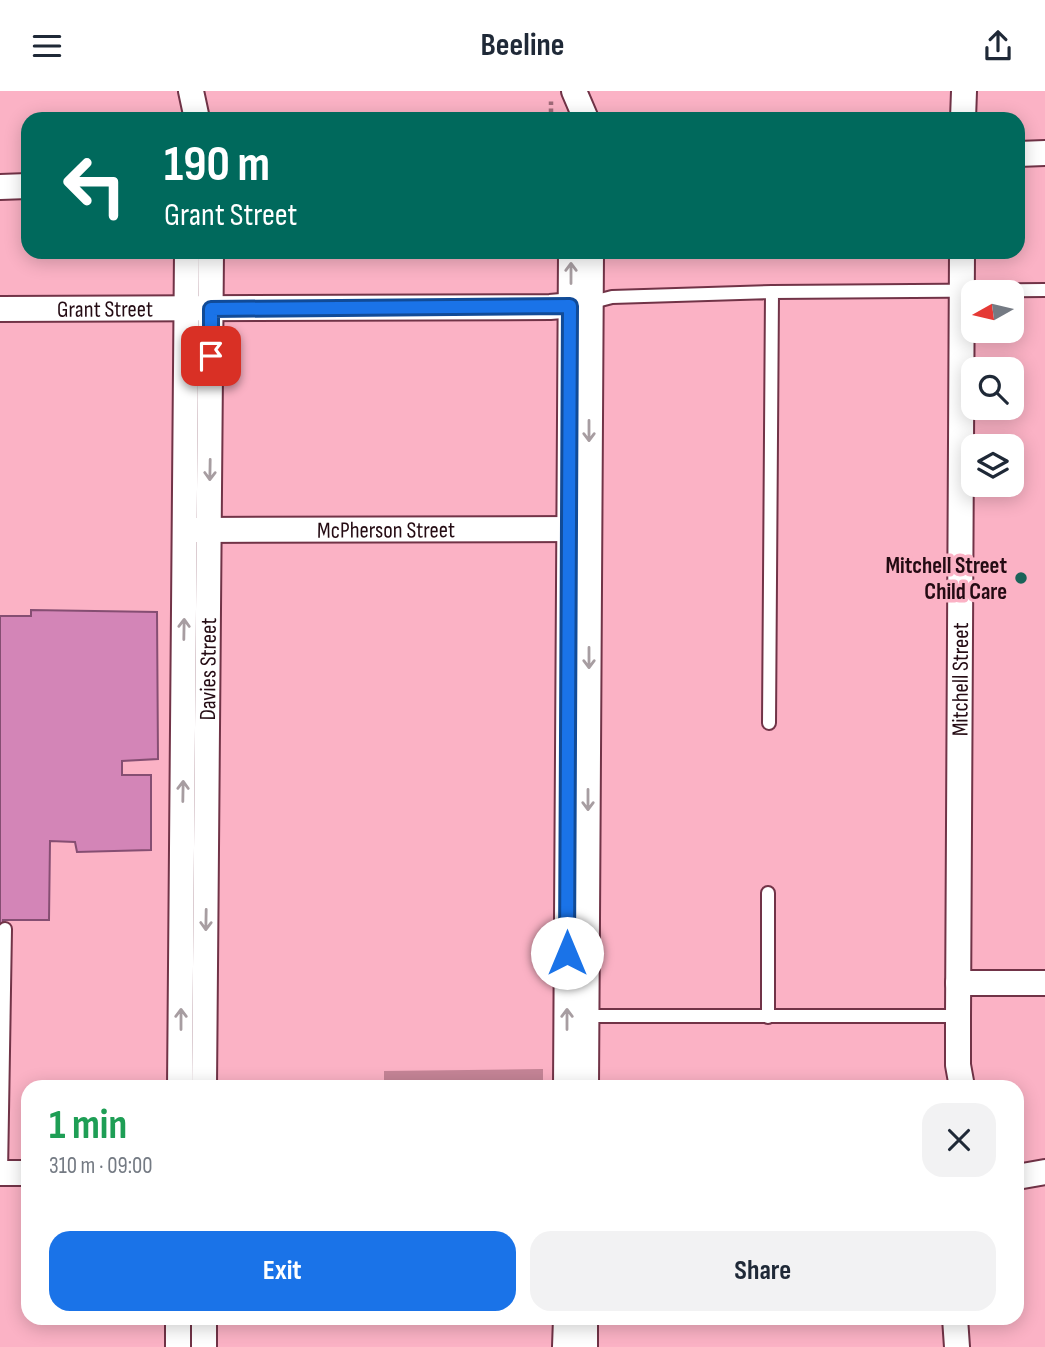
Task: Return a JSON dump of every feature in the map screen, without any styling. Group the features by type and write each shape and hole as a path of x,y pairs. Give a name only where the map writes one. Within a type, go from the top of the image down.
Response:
{"street":[{"path":"187,112 191,91"},
{"path":"191,91 196,112"},
{"path":"573,91 573,112"},
{"path":"573,91 583,112"},
{"path":"964,91 964,112"},
{"path":"1025,154 1045,153"},
{"path":"0,187 21,186"},
{"name":"Davies Street","path":"188,259 199,309"},
{"name":"Davies Street","path":"204,1080 194,870 199,309 210,259"},
{"path":"566,1080 579,529 580,305 572,259"},
{"path":"580,305 590,259"},
{"name":"Mitchell Street","path":"962,259 962,280"},
{"name":"Grant Street","path":"0,309 580,305"},
{"name":"Mitchell Street","path":"958,1080 962,343"},
{"path":"579,529 586,1080"},
{"name":"McPherson Street","path":"197,530 579,529"},
{"name":"Davies Street","path":"180,1080 194,870"},
{"path":"958,983 1045,983"},
{"path":"1024,1164 1045,1169"},
{"path":"1024,1175 1045,1169"},
{"path":"1,1173 21,1173"},
{"path":"178,1325 178,1347"},
{"path":"204,1325 204,1347"},
{"path":"565,1347 566,1325"},
{"path":"584,1347 585,1325"}],"lane":[{"path":"580,305 612,297 961,289"},
{"path":"1024,290 1045,290"},
{"path":"769,723 772,292"},
{"path":"768,893 768,1017"},
{"path":"1,1173 5,929"},
{"path":"586,1016 958,1016"}],"path":[{"path":"551,112 552,91"}],"shaded area":[{"path":"543,1069 543,1080 384,1080 384,1071"}],"building":[{"path":"31,610 157,612 158,759 122,761 122,775 151,775 151,850 77,852 75,842 50,841 49,920 3,920 0,953 0,616 31,616"}],"place":[{"name":"Mitchell Street Child Care","path":"1021,578"}],"route":[{"path":"211,356 211,309 570,306 567,953"}]}
